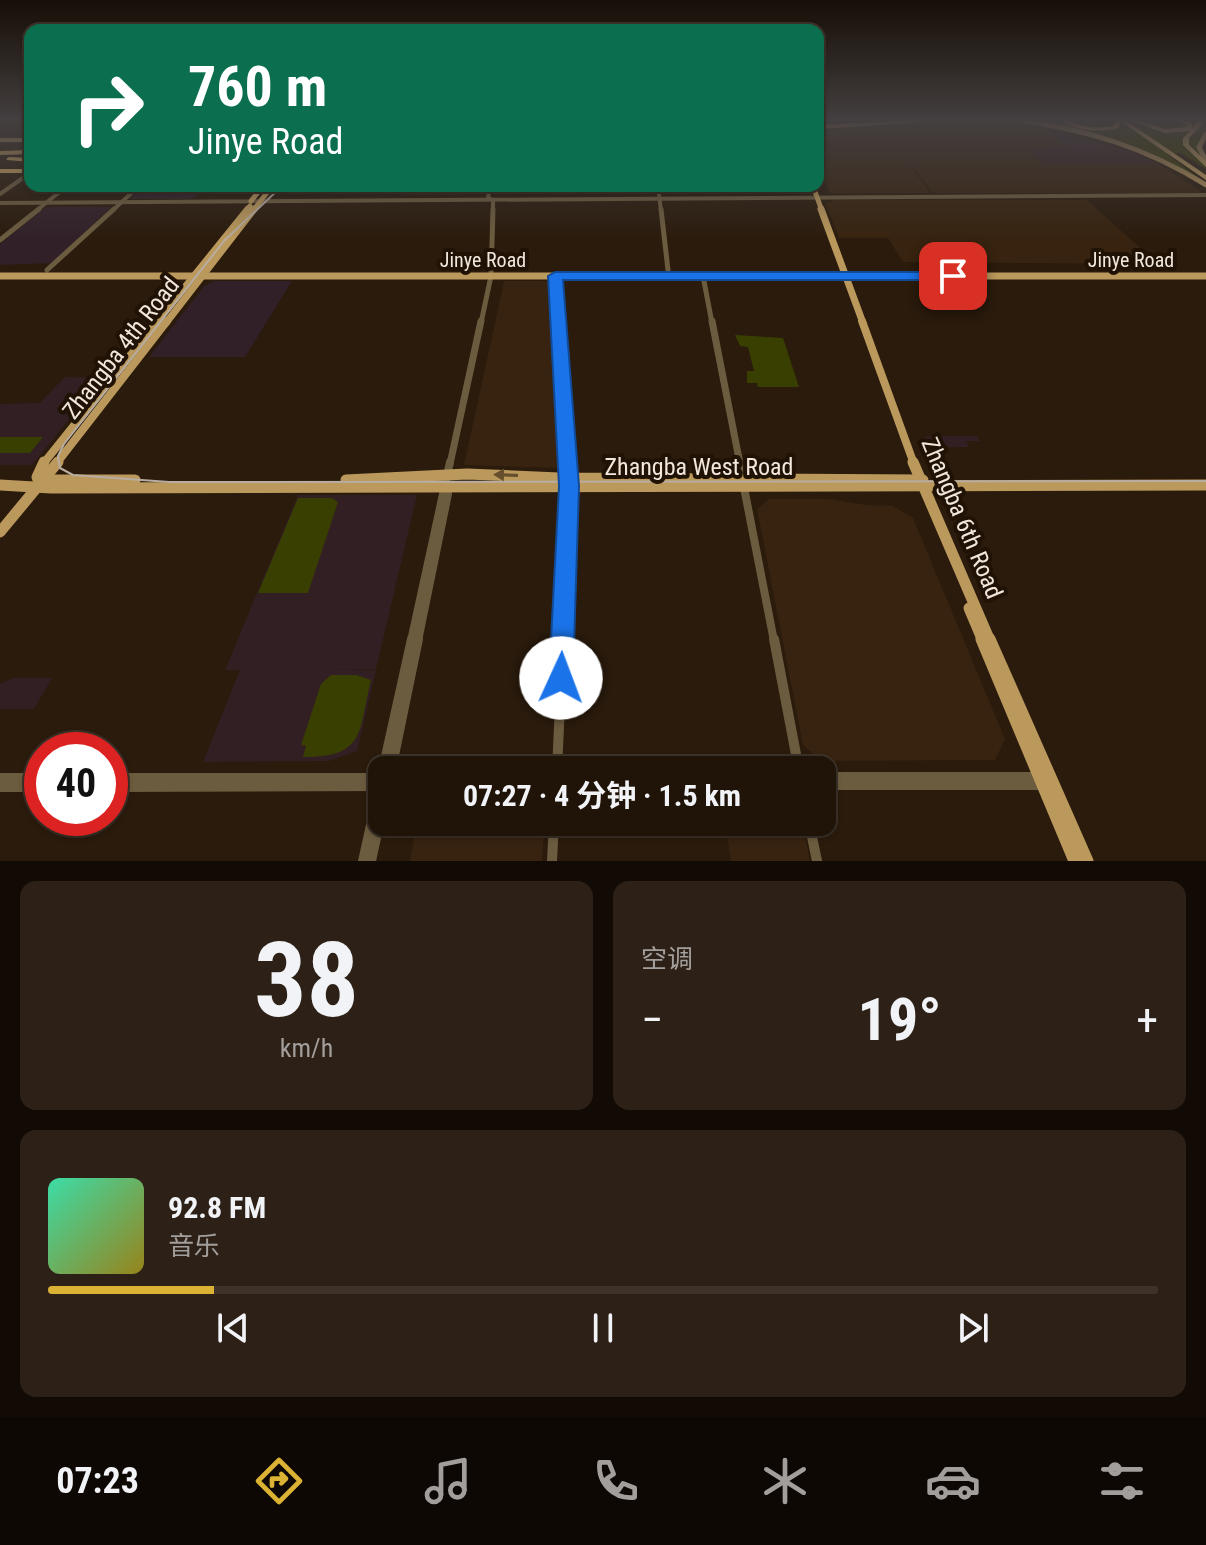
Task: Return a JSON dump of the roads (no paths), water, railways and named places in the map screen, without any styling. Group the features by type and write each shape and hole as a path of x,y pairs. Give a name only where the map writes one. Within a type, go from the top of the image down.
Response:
{"highway":[{"path":"1184,160 1190,164"},
{"path":"1185,160 1204,178"},
{"path":"0,171 24,172"}],"main road":[{"path":"1166,160 1204,178"},
{"name":"Zhangba 4th Road","path":"0,532 36,483 44,463 265,192"},
{"name":"Zhangba 6th Road","path":"813,193 918,482 1047,781 1087,861"},
{"name":"Jinye Road","path":"0,270 200,273"},
{"name":"Jinye Road","path":"0,276 668,270 1206,273"},
{"name":"Jinye Road","path":"493,273 703,276 841,273"},
{"name":"Zhangba West Road","path":"0,483 355,480 450,475 569,482"},
{"name":"Zhangba West Road","path":"36,483 51,488 447,487 569,482 1206,482"},
{"name":"Zhangba 4th Road","path":"0,525 36,483"},
{"name":"Zhangba 6th Road","path":"1047,781 1075,861"}],"street":[{"path":"0,193 24,176"},
{"path":"0,240 60,192"},
{"path":"47,270 132,192"},
{"path":"658,192 668,270"},
{"path":"0,204 492,195 659,198 813,193 1206,196"},
{"path":"387,756 493,273 492,195"},
{"path":"555,276 569,482 558,756"},
{"path":"703,276 796,756"},
{"path":"394,756 447,487"},
{"path":"836,777 1047,781"},
{"path":"0,778 24,778"},
{"path":"128,778 368,779"},
{"path":"128,786 368,779"},
{"path":"836,785 1047,781"},
{"path":"0,787 24,787"},
{"path":"363,861 369,836"},
{"path":"371,861 376,836"},
{"path":"552,861 553,836"},
{"path":"812,836 817,861"}],"tram line":[{"path":"276,192 224,241 64,444 58,456 60,468 73,475 169,482 1206,481"}]}
